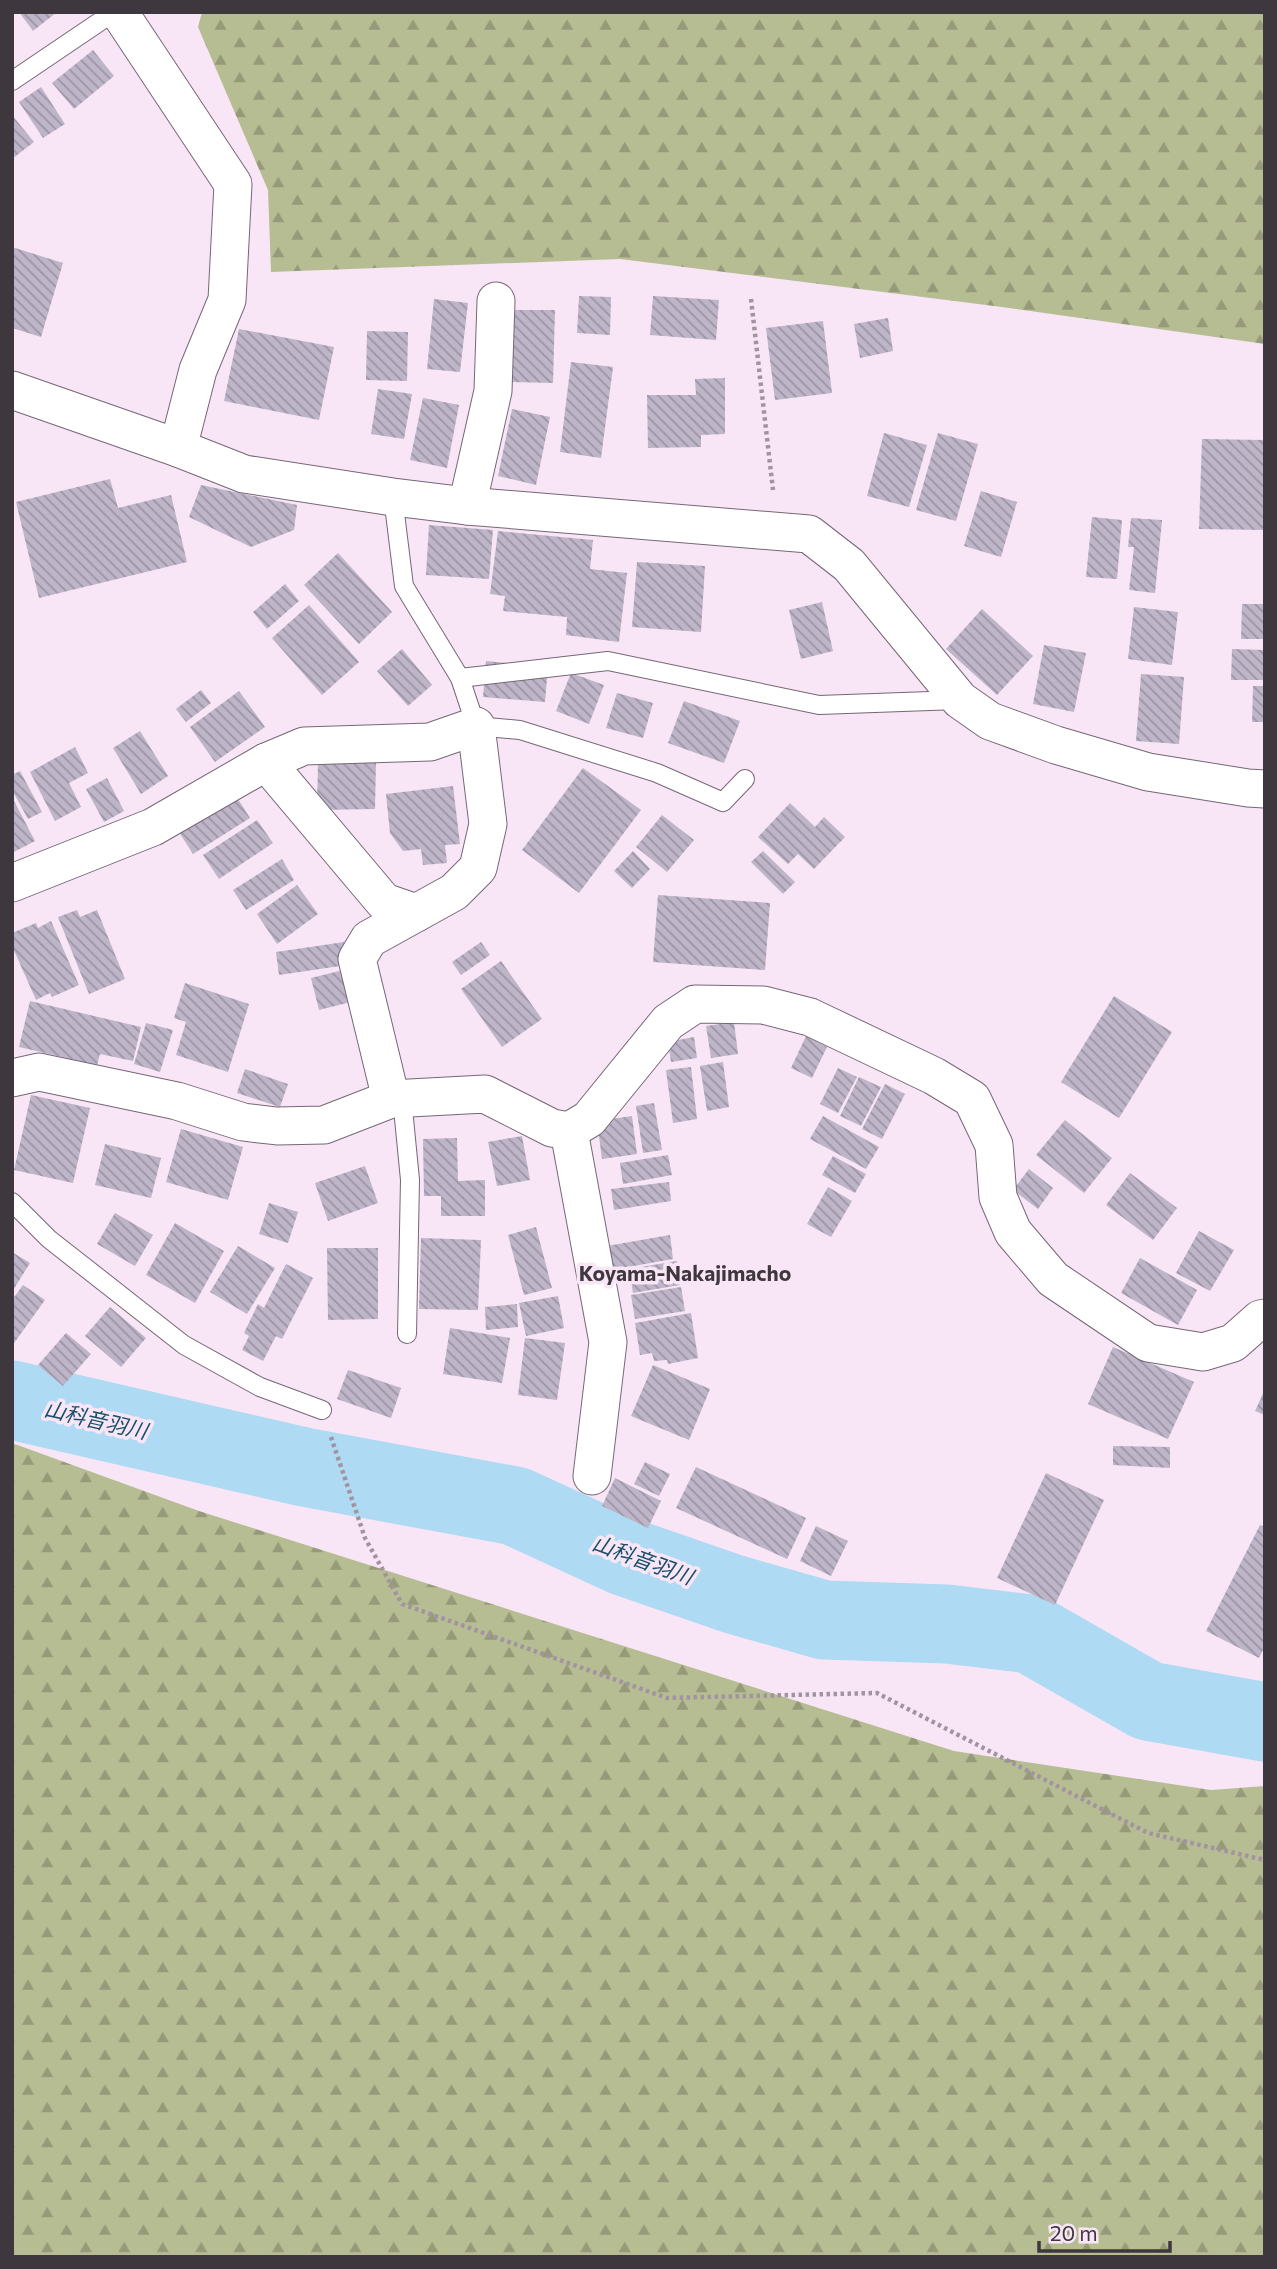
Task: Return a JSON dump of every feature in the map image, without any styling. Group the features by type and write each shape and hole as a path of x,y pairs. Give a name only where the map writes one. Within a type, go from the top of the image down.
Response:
{"street":[{"path":"119,12 233,184 227,300 198,370 178,448"},
{"path":"467,506 493,391 496,301"},
{"path":"12,390 244,474 393,498 467,506 809,534 849,565 960,700 990,721 1056,745 1148,772 1265,789"},
{"path":"12,883 153,827 266,762 304,746 430,742 475,726 488,824 478,868 454,892 369,939 357,959 397,1098"},
{"path":"266,762 384,902 416,912"},
{"path":"12,1077 39,1072 177,1101 243,1122 277,1126 324,1125 397,1098 485,1094 552,1128 569,1131 589,1119 668,1022 695,1004 763,1005 810,1017 934,1076 972,1099 994,1145 998,1197 1013,1232 1053,1279 1148,1343 1203,1352 1233,1343 1263,1313"},
{"path":"569,1131 608,1342 592,1476"}],"lane":[{"path":"12,81 114,12"},
{"path":"393,498 404,586 460,678 475,726 520,730 657,773 723,802 745,779"},
{"path":"460,678 608,661 819,705 960,700"},
{"path":"397,1098 410,1180 407,1334"},
{"path":"12,1202 49,1239 184,1346 260,1387 322,1410"}],"path":[{"path":"751,299 777,532"},
{"path":"322,1410 365,1538 402,1604 667,1698 877,1693 1148,1833 1265,1860"}],"green space":[{"path":"202,12 1265,12 1265,344 994,306 620,259 271,272 268,190 198,27"},
{"path":"12,1443 199,1511 954,1751 1211,1790 1265,1786 1265,2257 12,2257"}],"building":[{"path":"19,12 57,12 33,31"},
{"path":"93,50 114,76 74,109 52,83"},
{"path":"41,87 65,124 43,138 19,102"},
{"path":"12,115 34,142 12,159"},
{"path":"12,247 63,263 41,337 12,328"},
{"path":"579,296 611,297 610,335 577,333"},
{"path":"653,296 719,300 716,340 650,335"},
{"path":"434,299 468,303 460,372 427,369"},
{"path":"513,310 555,310 553,383 511,382"},
{"path":"888,318 893,351 860,358 854,324"},
{"path":"823,321 832,393 775,400 766,328"},
{"path":"239,329 334,347 319,420 224,401"},
{"path":"367,331 408,332 407,381 366,380"},
{"path":"571,362 613,367 601,458 560,452"},
{"path":"725,378 725,434 701,435 701,447 648,448 647,395 696,395 695,379"},
{"path":"378,389 412,394 404,439 371,434"},
{"path":"423,398 459,405 447,468 410,460"},
{"path":"512,409 550,417 536,485 498,476"},
{"path":"884,433 927,445 909,507 867,496"},
{"path":"938,433 978,444 956,521 916,510"},
{"path":"1202,439 1265,440 1265,530 1199,529"},
{"path":"110,479 118,508 171,495 187,562 39,598 16,502"},
{"path":"201,485 297,505 294,530 251,547 189,517"},
{"path":"981,491 1017,502 1001,557 964,546"},
{"path":"1092,517 1122,520 1117,579 1086,577"},
{"path":"1131,518 1162,520 1155,593 1129,590 1134,547 1128,547"},
{"path":"429,525 493,530 489,579 426,575"},
{"path":"498,531 593,540 590,569 627,573 619,642 566,635 567,617 503,611 505,596 490,594"},
{"path":"338,553 392,612 359,644 304,585"},
{"path":"637,562 705,566 701,632 632,627"},
{"path":"285,584 299,601 267,629 253,612"},
{"path":"822,602 833,651 801,659 789,610"},
{"path":"1242,604 1265,604 1265,639 1241,639"},
{"path":"309,605 359,662 322,695 272,638"},
{"path":"1134,607 1178,612 1172,665 1128,659"},
{"path":"982,609 1033,656 997,695 946,649"},
{"path":"1044,645 1086,653 1074,712 1033,704"},
{"path":"402,649 432,685 408,706 377,671"},
{"path":"1232,649 1265,650 1265,680 1231,680"},
{"path":"486,661 548,667 545,702 483,697"},
{"path":"571,673 604,685 589,724 556,711"},
{"path":"1141,674 1184,677 1179,744 1136,741"},
{"path":"1253,686 1265,686 1265,722 1252,722"},
{"path":"201,690 211,703 186,722 176,709"},
{"path":"239,691 265,727 215,762 190,727"},
{"path":"617,693 653,703 643,738 606,728"},
{"path":"684,701 740,721 724,763 668,743"},
{"path":"140,731 168,776 141,794 113,748"},
{"path":"75,747 88,773 69,783 81,807 55,821 30,772"},
{"path":"318,761 376,761 375,809 317,810"},
{"path":"583,768 641,810 579,893 522,850"},
{"path":"20,771 42,812 28,819 12,790 12,775"},
{"path":"107,778 124,811 104,822 86,789"},
{"path":"453,786 460,844 445,845 447,863 423,865 421,849 403,851 390,833 386,794"},
{"path":"236,796 250,818 193,854 179,832"},
{"path":"12,797 35,841 12,853"},
{"path":"790,803 815,827 824,817 845,837 814,869 798,854 788,864 758,837"},
{"path":"662,815 694,840 667,872 636,847"},
{"path":"257,820 273,843 219,879 203,855"},
{"path":"633,851 650,869 632,888 614,871"},
{"path":"763,851 795,882 783,894 751,862"},
{"path":"282,859 294,880 246,910 233,890"},
{"path":"297,885 318,914 277,944 257,914"},
{"path":"658,895 770,903 765,970 653,962"},
{"path":"77,910 80,917 97,910 125,979 89,994 58,917"},
{"path":"51,921 79,985 52,997 50,993 36,1000 12,946 12,933 36,923 38,928"},
{"path":"344,942 347,965 279,975 276,952"},
{"path":"481,942 490,955 461,975 452,962"},
{"path":"501,961 542,1019 502,1047 461,989"},
{"path":"343,970 351,1002 319,1010 311,978"},
{"path":"185,983 249,1004 228,1072 176,1055 186,1022 174,1018"},
{"path":"1114,996 1172,1032 1119,1118 1061,1082"},
{"path":"30,1001 141,1027 133,1061 100,1054 97,1065 19,1047"},
{"path":"734,1022 738,1054 711,1058 706,1026"},
{"path":"146,1023 173,1030 160,1072 134,1064"},
{"path":"806,1036 827,1047 812,1078 791,1068"},
{"path":"694,1037 697,1058 671,1062 668,1042"},
{"path":"723,1062 729,1107 707,1111 700,1066"},
{"path":"691,1067 697,1119 673,1123 666,1070"},
{"path":"838,1068 857,1077 838,1113 820,1104"},
{"path":"245,1069 288,1084 280,1107 237,1093"},
{"path":"859,1077 881,1087 861,1126 840,1116"},
{"path":"885,1084 905,1094 882,1139 862,1129"},
{"path":"31,1095 90,1108 73,1183 14,1170"},
{"path":"654,1103 662,1150 643,1153 636,1106"},
{"path":"632,1116 637,1154 602,1159 597,1121"},
{"path":"823,1116 879,1147 866,1169 810,1139"},
{"path":"1065,1120 1112,1158 1084,1193 1036,1155"},
{"path":"181,1129 243,1147 228,1200 166,1182"},
{"path":"522,1136 530,1180 497,1186 488,1142"},
{"path":"457,1138 458,1181 485,1180 485,1216 441,1216 441,1196 424,1196 423,1139"},
{"path":"105,1144 161,1158 151,1198 95,1185"},
{"path":"668,1155 672,1175 623,1184 620,1163"},
{"path":"833,1156 866,1174 855,1193 822,1175"},
{"path":"365,1166 378,1203 328,1221 315,1183"},
{"path":"1029,1169 1053,1188 1038,1209 1013,1190"},
{"path":"1130,1173 1177,1208 1153,1240 1106,1205"},
{"path":"669,1182 671,1201 614,1210 611,1189"},
{"path":"828,1187 852,1201 831,1237 807,1224"},
{"path":"269,1203 298,1212 288,1243 259,1234"},
{"path":"115,1213 153,1235 135,1266 97,1244"},
{"path":"175,1223 224,1251 195,1303 146,1275"},
{"path":"536,1227 552,1288 524,1295 508,1235"},
{"path":"1199,1231 1234,1250 1210,1291 1176,1273"},
{"path":"670,1235 673,1259 605,1271 601,1247"},
{"path":"421,1238 481,1240 478,1310 419,1309"},
{"path":"238,1246 275,1268 247,1314 210,1292"},
{"path":"327,1248 378,1248 378,1319 328,1320"},
{"path":"12,1252 30,1263 12,1292"},
{"path":"1140,1258 1197,1290 1178,1325 1121,1293"},
{"path":"677,1261 680,1285 633,1293 629,1269"},
{"path":"286,1264 313,1278 282,1339 276,1336 263,1361 242,1350 249,1336 244,1333 258,1304 264,1308"},
{"path":"23,1285 45,1300 12,1346 12,1300"},
{"path":"681,1287 685,1311 635,1319 631,1295"},
{"path":"558,1296 564,1328 526,1336 519,1303"},
{"path":"517,1304 518,1327 486,1330 485,1307"},
{"path":"110,1307 146,1338 121,1367 85,1336"},
{"path":"691,1313 698,1358 668,1364 667,1360 654,1361 652,1353 640,1355 635,1323"},
{"path":"450,1328 510,1338 502,1383 443,1374"},
{"path":"66,1333 91,1354 63,1386 38,1365"},
{"path":"525,1338 565,1343 557,1400 518,1395"},
{"path":"1113,1347 1194,1382 1168,1439 1088,1404"},
{"path":"653,1365 710,1389 689,1440 631,1416"},
{"path":"348,1370 401,1388 391,1418 337,1399"},
{"path":"1265,1389 1265,1415 1255,1411"},
{"path":"1113,1446 1170,1447 1170,1468 1113,1465"},
{"path":"645,1462 670,1474 659,1496 634,1484"},
{"path":"696,1467 806,1518 787,1559 676,1508"},
{"path":"1046,1473 1104,1500 1055,1605 997,1578"},
{"path":"615,1478 661,1501 648,1528 602,1506"},
{"path":"1260,1525 1265,1527 1265,1646 1259,1658 1206,1631"},
{"path":"816,1526 848,1541 831,1576 800,1561"}],"waterway":[{"name":"山科音羽川","path":"12,1400 304,1467 515,1506 626,1557 733,1594 824,1620 947,1624 1031,1634 1148,1701 1265,1722"}],"district":[{"name":"Koyama-Nakajimacho","path":"685,1272"}]}
